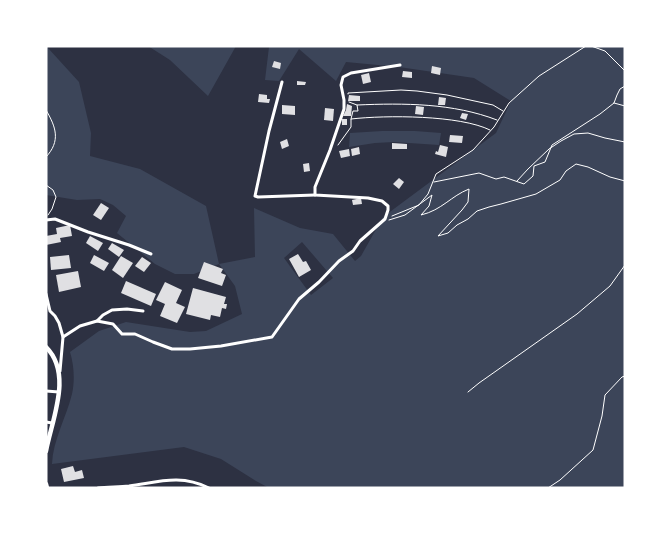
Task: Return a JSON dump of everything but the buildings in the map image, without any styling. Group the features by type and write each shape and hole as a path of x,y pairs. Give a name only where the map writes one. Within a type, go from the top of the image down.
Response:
{"street":[{"path":"315,195 315,187 344,110 341,85 344,77 351,73 400,65"},
{"path":"63,337 80,326 97,321 112,324 122,334 136,334 172,349 221,346 272,337 299,299 339,261 353,251 360,241 385,219 388,206 382,201 368,198 315,195 255,196 282,82"},
{"path":"46,219 55,219 151,254"},
{"path":"46,294 48,311 60,323 63,337 57,406 46,451"},
{"path":"97,321 104,314 112,310 143,311"},
{"path":"46,346 55,357 60,375"},
{"path":"46,391 59,392"},
{"path":"46,422 52,423"},
{"path":"98,488 128,486 172,479 180,479 210,488"},
{"path":"46,484 47,488"}],"path":[{"path":"385,219 419,205 428,194 436,174 473,150 491,131 508,103 539,76 586,46"},
{"path":"591,46 605,51 625,71"},
{"path":"434,182 479,172 496,179 504,177 524,184 533,176 534,166 545,162 552,144 614,103 620,89 625,86"},
{"path":"498,120 450,108 405,104 357,105 347,100 348,93 401,90 447,95 493,105 504,111"},
{"path":"614,103 625,106"},
{"path":"329,153 344,138 351,127 353,111 358,111 357,105"},
{"path":"46,110 54,123 56,136 52,150 46,157"},
{"path":"351,119 381,117 434,118 465,122 482,126 491,131"},
{"path":"517,181 550,148 574,134 588,133 625,142"},
{"path":"379,224 405,215 432,195 429,206 421,215 432,212 459,193 469,189 468,202 438,236 448,233 477,211 536,194 560,180 566,171 576,164 610,177 625,180"},
{"path":"46,185 53,190 56,197 46,219"},
{"path":"468,392 584,308 610,286 625,264"},
{"path":"548,488 560,480 593,450 602,416 605,395 625,376"}],"shaded area":[{"path":"46,46 48,46 79,82 91,133 90,156 140,169 206,206 219,264 194,274 175,274 155,264 117,233 126,216 113,205 100,199 77,200 46,195"},
{"path":"148,46 236,46 208,96 170,60"},
{"path":"263,46 625,46 625,488 269,488 221,459 184,447 52,464 57,438 73,389 74,373 70,352 99,331 126,322 190,332 206,331 242,314 235,286 219,264 255,257 254,208 300,228 333,234 355,261 361,256 383,217 496,133 511,101 474,78 399,67 346,62 336,81 299,49 279,81 265,80 269,47","holes":["302,242 333,278 311,295 284,258"]},
{"path":"382,131 441,133 439,145 394,142 349,147 350,133"}]}
